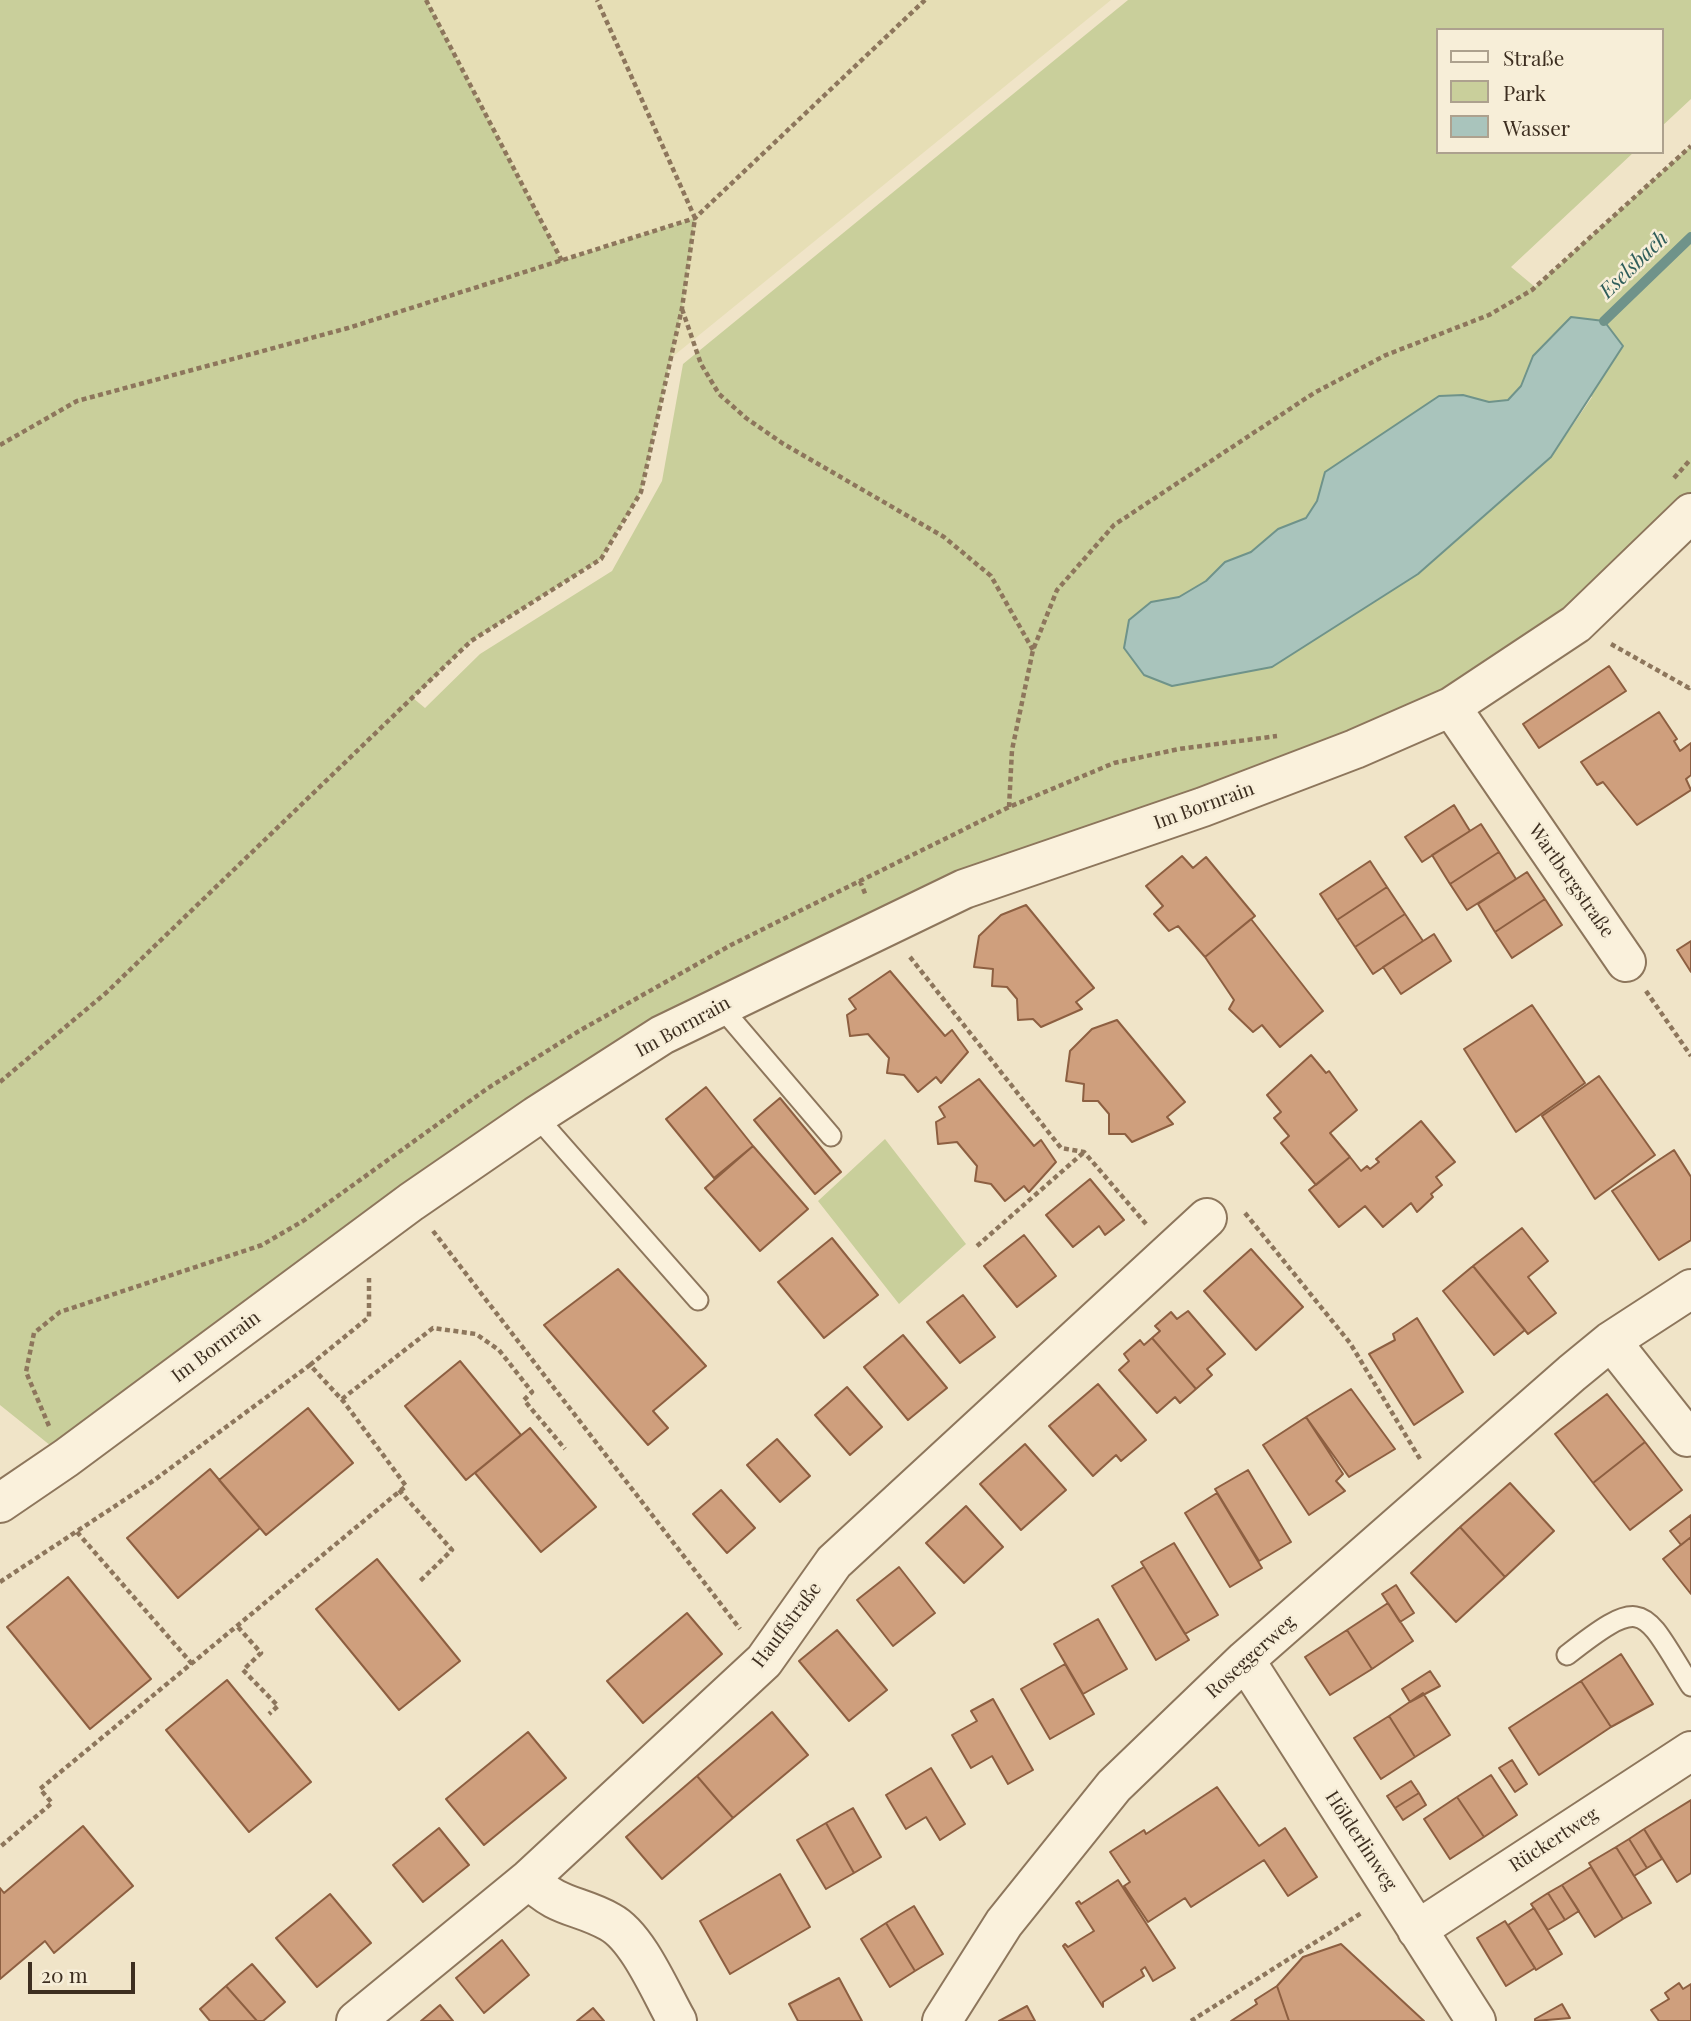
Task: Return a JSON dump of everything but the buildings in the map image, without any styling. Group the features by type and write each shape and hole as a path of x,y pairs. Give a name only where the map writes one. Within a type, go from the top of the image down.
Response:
{"street":[{"name":"Im Bornrain","path":"0,1503 66,1458 411,1202 536,1116 662,1035 964,889 1216,802 1355,749 1451,707 1576,624 1691,513"},
{"name":"Wartbergstraße","path":"1451,707 1626,962"},
{"name":"Hauffstraße","path":"356,2021 529,1879 764,1661 834,1562 1207,1218"},
{"name":"Roseggerweg","path":"942,2021 1004,1923 1114,1786 1245,1660 1438,1490 1611,1341 1691,1289"},
{"path":"1611,1341 1689,1437"},
{"name":"Hölderlinweg","path":"1245,1660 1385,1898 1417,1930 1476,2021"},
{"name":"Rückertweg","path":"1417,1930 1691,1751"},
{"path":"529,1879 547,1898 612,1923 631,1941 677,2021"}],"lane":[{"path":"720,1006 831,1136"},
{"path":"536,1116 698,1300"},
{"path":"1567,1654 1606,1625 1625,1615 1640,1616 1654,1627 1691,1686"}],"path":[{"path":"426,0 562,261"},
{"path":"0,1082 107,992 471,642 601,559 641,492 682,308 695,218 597,0"},
{"path":"0,444 77,401 348,328 695,218 925,0"},
{"path":"1009,807 1012,750 1033,650 1057,590 1114,525 1314,393 1386,355 1489,315 1532,289 1691,146"},
{"path":"682,308 701,364 719,394 746,418 782,443 944,537 991,576 1033,650"},
{"path":"1672,480 1691,459"},
{"path":"1576,624 1689,688 1691,685"},
{"path":"66,1458 39,1408 26,1372 34,1333 60,1312 262,1245 303,1221 488,1088 579,1031 731,944 1009,807 1114,763 1179,749 1284,736"},
{"path":"860,881 867,900 886,926 1061,1148 1084,1152 1170,1252"},
{"path":"1626,962 1691,1056"},
{"path":"977,1246 1084,1152"},
{"path":"411,1202 764,1661"},
{"path":"1247,1215 1350,1343 1438,1490"},
{"path":"0,1583 153,1481 310,1365 369,1317 369,1233"},
{"path":"342,1399 433,1328 476,1334 499,1350 532,1392 524,1400 565,1449"},
{"path":"0,1847 52,1803 40,1789 406,1486 342,1399 310,1365"},
{"path":"399,1490 452,1550 419,1582"},
{"path":"77,1532 193,1665"},
{"path":"238,1627 261,1653 243,1670 278,1706 269,1714"},
{"path":"1191,2021 1385,1898"}],"shaded area":[{"path":"426,0 1111,0 671,358 695,218 562,261"}],"green space":[{"path":"0,0 426,0 562,261 695,218 682,308 641,492 601,559 471,641 413,698 425,708 480,654 612,571 662,481 683,364 1128,0 1691,0 1691,99 1663,125 1663,28 1436,28 1436,154 1632,154 1511,267 1535,287 1691,146 1691,513 1576,624 1203,807 662,1035 66,1458 0,1405","holes":["1533,356 1592,397 1551,457 1418,574 1272,667 1151,602 1179,597 1206,581 1225,562 1251,552 1278,529 1306,518 1317,501 1325,472 1439,396 1463,395 1489,402 1508,401 1521,386"]},
{"path":"885,1139 966,1244 899,1304 818,1201"}],"water":[{"path":"1571,317 1604,321 1623,346 1551,457 1418,574 1272,667 1172,686 1144,675 1124,648 1129,620 1151,602 1179,597 1206,581 1225,562 1251,552 1278,529 1306,518 1317,501 1325,472 1439,396 1463,395 1489,402 1508,400 1521,386 1533,356"}],"waterway":[{"name":"Eselsbach","path":"1604,321 1691,237"}]}
